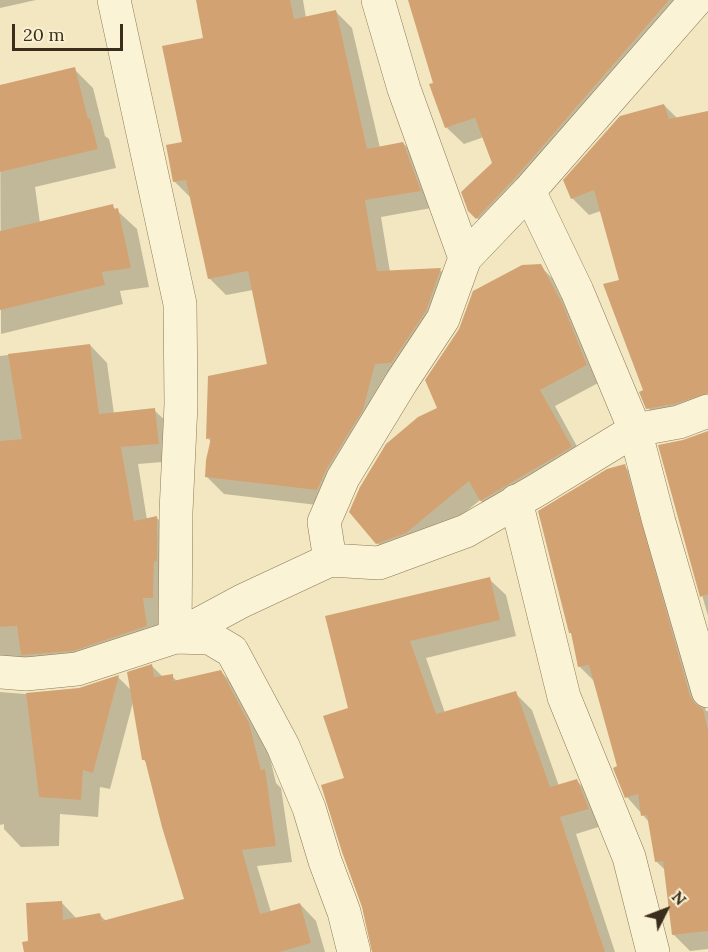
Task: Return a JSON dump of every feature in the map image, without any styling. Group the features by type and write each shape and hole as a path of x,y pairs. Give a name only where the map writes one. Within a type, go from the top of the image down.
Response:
{"street":[{"path":"114,0 180,304 181,404 176,512 175,637"},
{"path":"378,0 404,89 465,258"},
{"path":"330,560 324,522 343,478 443,319 465,258 529,191 696,0"},
{"path":"529,191 577,291 635,430 708,691"},
{"path":"0,672 26,674 77,669 175,637 242,601 330,560 380,562 466,531 635,430 679,422 708,411"},
{"path":"516,501 564,697 629,857 653,952"},
{"path":"175,637 210,638 232,651 283,746 309,808 344,912 354,952"}],"building":[{"path":"196,0 290,0 294,19 336,10 367,149 403,142 421,191 365,200 377,271 441,268 426,311 391,363 375,364 363,410 327,468 317,490 205,477 211,438 206,439 208,376 267,364 248,271 208,279 186,180 173,182 166,145 182,142 162,46 203,38"},
{"path":"408,0 669,0 515,178 476,219 468,211 461,192 492,163 475,118 445,128 429,84 433,83"},
{"path":"75,67 98,149 0,172 0,85"},
{"path":"664,104 669,119 708,111 708,393 674,404 646,409 639,392 643,390 603,284 619,280 594,190 571,199 563,180 620,116"},
{"path":"113,204 114,209 118,208 131,268 102,272 105,285 0,310 0,231"},
{"path":"541,264 562,303 587,365 540,390 572,447 480,501 469,481 406,533 376,544 349,512 360,487 386,444 418,417 437,408 425,380 459,329 473,291 522,265"},
{"path":"90,344 99,414 155,408 159,444 121,447 134,521 157,516 157,561 154,562 153,598 143,598 147,626 73,651 21,655 17,626 0,627 0,441 22,439 8,354"},
{"path":"708,431 708,594 700,597 658,445 683,440"},
{"path":"625,464 690,696 695,704 703,709 708,730 708,931 672,935 663,861 655,862 647,815 641,816 638,794 625,798 613,768 617,766 589,665 578,667 538,511 607,469"},
{"path":"490,577 500,620 410,641 436,714 516,691 550,787 577,779 589,809 560,817 605,952 372,952 362,907 321,785 344,778 323,716 348,708 325,616"},
{"path":"152,664 154,677 173,674 173,681 221,670 249,723 261,770 265,769 276,846 242,850 260,914 300,903 311,943 280,952 24,952 22,942 28,941 26,903 62,901 63,920 100,913 102,921 184,899 145,760 142,760 127,672"},
{"path":"119,675 93,773 83,770 81,800 39,797 26,693 79,688"}]}
